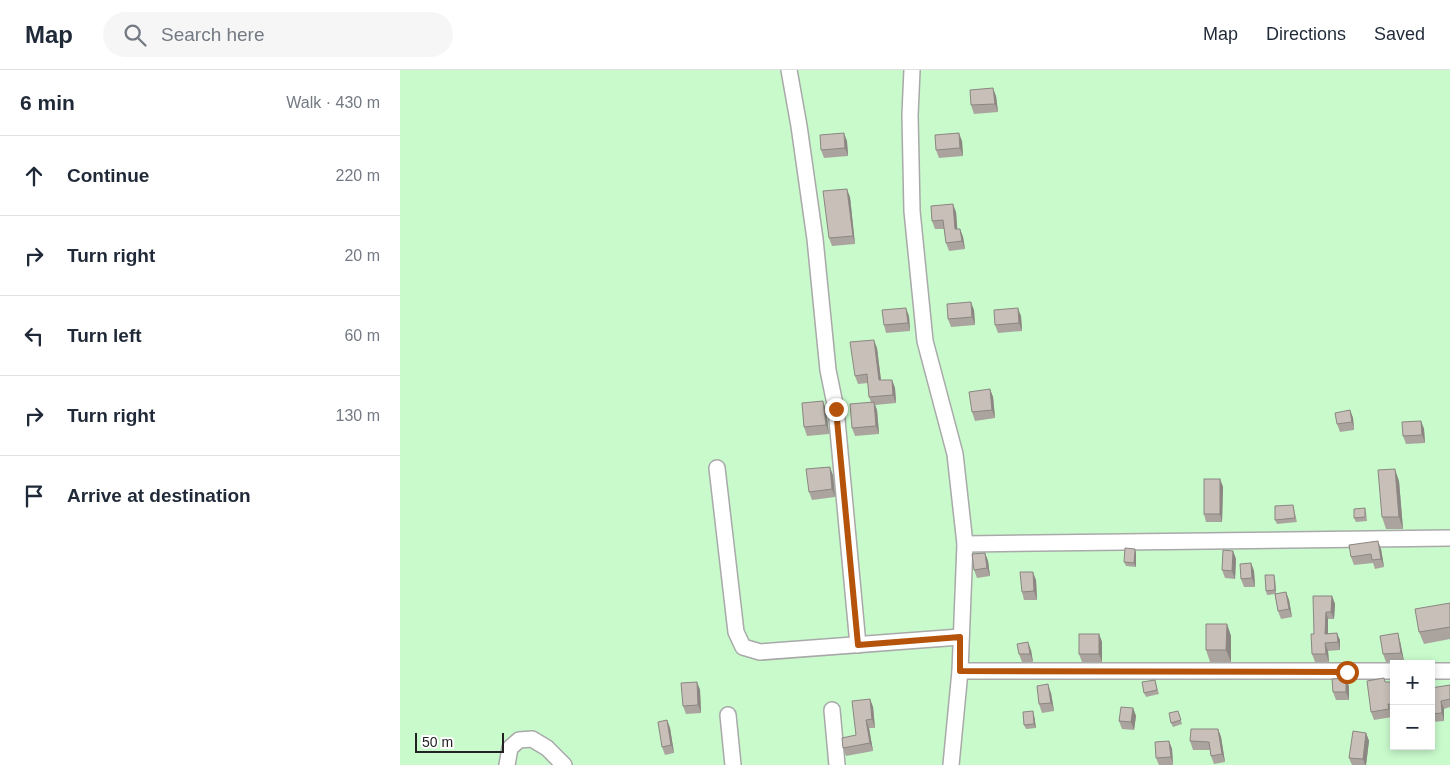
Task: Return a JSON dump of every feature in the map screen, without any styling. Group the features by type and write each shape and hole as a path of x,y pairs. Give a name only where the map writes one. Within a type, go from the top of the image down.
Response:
{"street":[{"path":"789,70 815,239 828,370 836,409 858,645"},
{"path":"912,70 910,115 912,211 924,341 955,454 965,544 960,671 951,765"},
{"path":"717,468 736,632 743,647 760,652 960,637"},
{"path":"965,544 1450,538"},
{"path":"960,671 1390,672"},
{"path":"1435,671 1450,671"},
{"path":"832,710 837,765"},
{"path":"728,715 733,765"},
{"path":"506,765 510,748 519,740 532,739 547,748 564,765"}],"green space":[{"path":"400,70 1450,70 1450,765 400,765"}],"building":[{"path":"993,88 995,104 971,105 970,90"},
{"path":"844,133 845,148 821,150 820,135"},
{"path":"959,133 960,148 936,150 935,135"},
{"path":"847,189 853,236 829,238 823,191"},
{"path":"953,204 955,229 960,229 962,241 946,243 943,220 932,221 931,206"},
{"path":"971,302 972,317 948,319 947,304"},
{"path":"906,308 908,323 884,325 882,310"},
{"path":"1018,308 1019,323 995,325 994,310"},
{"path":"874,340 879,380 892,380 893,395 869,397 867,374 855,376 850,342"},
{"path":"990,389 992,410 972,412 969,392"},
{"path":"823,401 826,425 804,427 802,403"},
{"path":"874,402 876,426 852,428 850,404"},
{"path":"1350,410 1352,422 1337,424 1335,413"},
{"path":"1421,421 1422,435 1403,436 1402,422"},
{"path":"830,467 832,489 809,492 806,469"},
{"path":"1395,469 1399,517 1382,517 1378,470"},
{"path":"1204,479 1220,479 1220,514 1204,514"},
{"path":"1293,505 1295,518 1275,520 1275,506"},
{"path":"1365,508 1365,517 1354,518 1354,509"},
{"path":"1378,541 1381,559 1372,560 1371,554 1351,557 1349,545"},
{"path":"1125,548 1135,549 1134,563 1124,562"},
{"path":"1223,550 1233,551 1232,571 1222,570"},
{"path":"985,553 987,568 974,570 972,554"},
{"path":"1251,563 1252,578 1241,579 1240,564"},
{"path":"1020,572 1033,572 1034,591 1022,592"},
{"path":"1265,575 1274,575 1275,590 1266,591"},
{"path":"1286,592 1289,609 1278,611 1275,594"},
{"path":"1313,596 1332,596 1331,612 1326,612 1325,634 1337,633 1338,642 1325,643 1326,654 1312,654 1311,634 1314,634"},
{"path":"1450,603 1450,627 1419,632 1415,609"},
{"path":"1206,624 1227,624 1226,650 1206,650"},
{"path":"1398,633 1401,653 1383,654 1380,636"},
{"path":"1079,634 1099,634 1099,654 1079,654"},
{"path":"1028,642 1030,654 1019,654 1017,644"},
{"path":"1346,678 1346,692 1333,692 1332,679"},
{"path":"1384,678 1385,682 1390,682 1389,709 1371,712 1367,681"},
{"path":"1155,680 1157,690 1144,693 1142,682"},
{"path":"697,682 698,705 683,706 681,683"},
{"path":"1048,684 1051,703 1039,704 1037,686"},
{"path":"1450,685 1450,699 1441,701 1442,713 1435,714 1435,687"},
{"path":"870,699 872,719 866,720 870,743 843,748 842,738 856,735 852,701"},
{"path":"1121,707 1133,708 1131,722 1119,721"},
{"path":"1033,711 1034,724 1024,725 1023,712"},
{"path":"1178,711 1181,720 1171,723 1169,713"},
{"path":"667,720 671,745 662,747 658,722"},
{"path":"1191,729 1218,729 1222,754 1211,756 1209,742 1190,741"},
{"path":"1353,731 1366,733 1363,759 1349,758"},
{"path":"1169,741 1171,757 1156,758 1155,742"}],"route":[{"path":"836,409 858,645 960,637 960,671 1347,672"}]}
